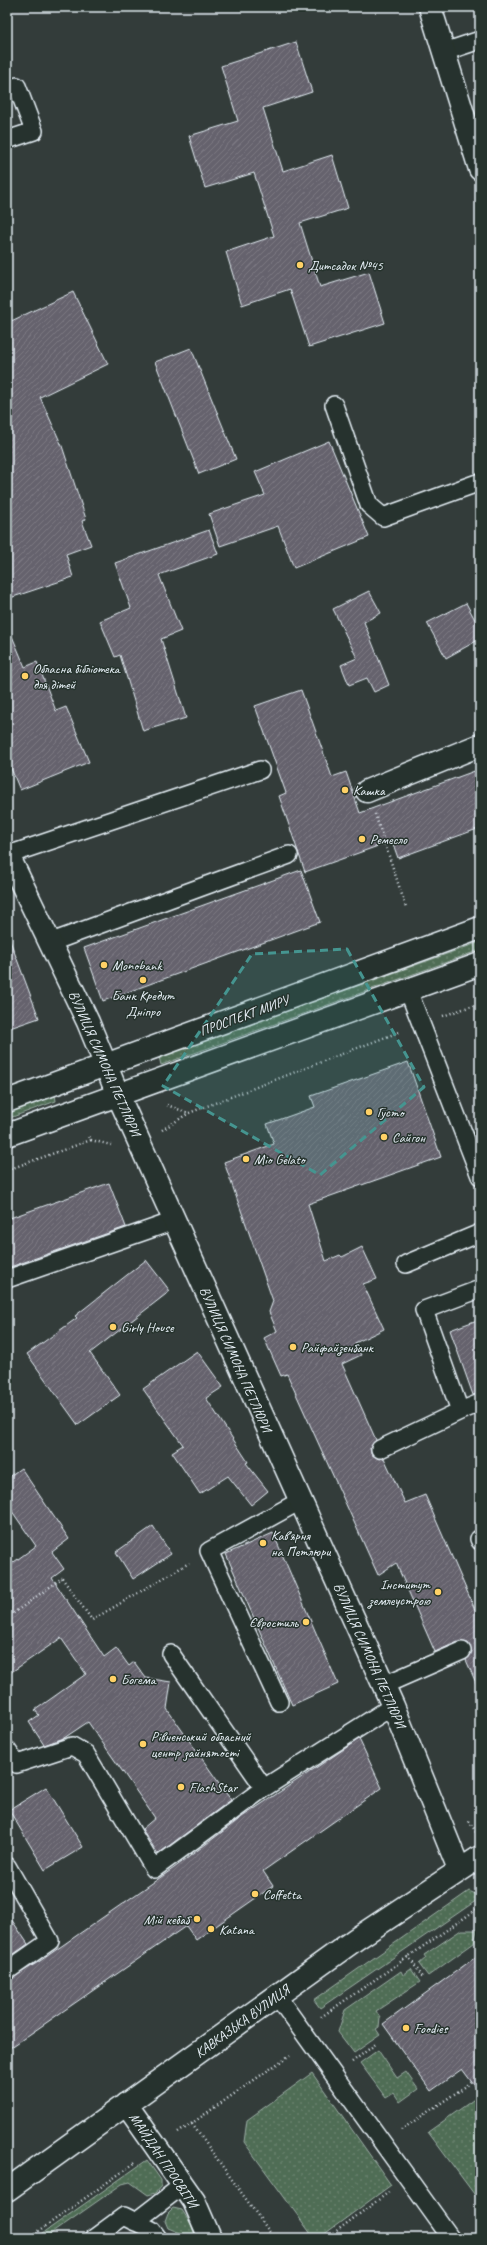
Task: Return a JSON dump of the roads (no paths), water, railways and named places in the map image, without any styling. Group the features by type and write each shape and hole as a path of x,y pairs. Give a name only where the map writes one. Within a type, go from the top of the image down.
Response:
{"street":[{"path":"430,7 480,169"},
{"path":"367,791 480,745"},
{"name":"ВУЛИЦЯ СИМОНА ПЕТЛЮРИ","path":"7,854 88,1022 105,1065 174,1221 394,1706 460,1869"},
{"name":"ПРОСПЕКТ МИРУ","path":"7,1101 480,928"},
{"path":"7,1135 480,964"},
{"name":"КАВКАЗЬКА ВУЛИЦЯ","path":"7,2190 276,1996 460,1869 480,1857"},
{"name":"МАЙДАН ПРОСВІТИ","path":"126,2104 194,2201 210,2238"}],"lane":[{"path":"444,52 480,40"},
{"path":"7,140 34,132 16,86"},
{"path":"334,405 369,506 383,517 480,482"},
{"path":"7,854 260,770"},
{"path":"49,943 289,856"},
{"path":"408,990 421,1024 473,1138 480,1176"},
{"path":"7,1278 174,1221"},
{"path":"406,1264 480,1233"},
{"path":"460,1411 424,1310 480,1289"},
{"path":"380,1449 480,1403"},
{"path":"279,1702 209,1551 300,1501"},
{"path":"384,1685 462,1651"},
{"path":"171,1654 264,1788"},
{"path":"7,1750 17,1764 72,1746 86,1754 154,1869 264,1788 394,1706"},
{"path":"7,1866 50,1941 7,1971"},
{"path":"276,1996 451,2238"},
{"path":"135,2222 183,2185"},
{"path":"94,2238 124,2216 152,2230 158,2238"}],"place":[{"name":"Дитсадок №45","path":"300,265"},
{"name":"Обласна бібліотека для дітей","path":"25,676"},
{"name":"Кашка","path":"345,790"},
{"name":"Ремесло","path":"362,839"},
{"name":"Monobank","path":"104,965"},
{"name":"Банк Кредит Дніпро","path":"143,980"},
{"name":"Густо","path":"369,1112"},
{"name":"Сайгон","path":"384,1137"},
{"name":"Mio Gelato","path":"246,1159"},
{"name":"Girly House","path":"113,1327"},
{"name":"Райфайзенбанк","path":"293,1347"},
{"name":"Кав'ярня на Петлюри","path":"263,1543"},
{"name":"Інститут землеустрою","path":"438,1592"},
{"name":"Євростиль","path":"306,1622"},
{"name":"Богема","path":"113,1679"},
{"name":"Рівненський обласний центр зайнятості","path":"143,1744"},
{"name":"FlashStar","path":"181,1787"},
{"name":"Coffetta","path":"255,1894"},
{"name":"Мій кебаб","path":"197,1919"},
{"name":"Katana","path":"211,1929"},
{"name":"Foodies","path":"406,2028"}]}
